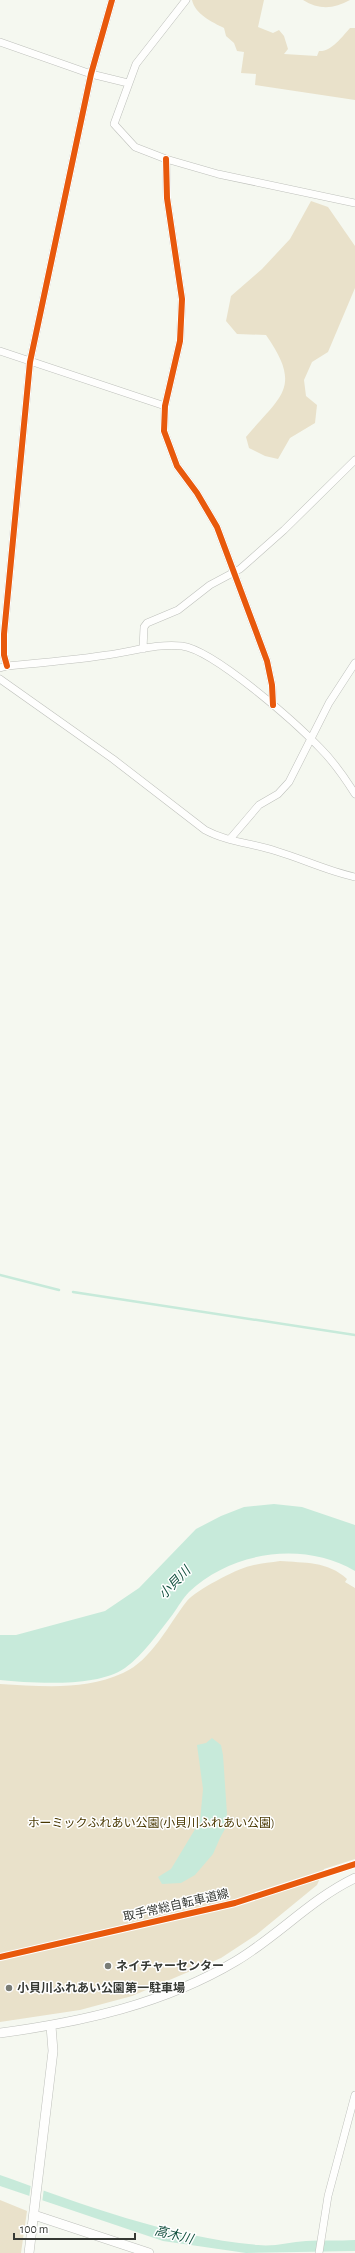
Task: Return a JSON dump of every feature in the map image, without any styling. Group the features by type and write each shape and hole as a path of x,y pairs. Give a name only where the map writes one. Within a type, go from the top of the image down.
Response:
{"street":[{"path":"112,0 91,74 30,362 4,634 4,667 62,662 164,645 182,646 195,649 216,661 272,705 310,739 332,761 355,794"},
{"path":"186,0 136,64 114,124 134,147 166,159 218,174 355,203"},
{"path":"0,42 91,74 128,83"},
{"path":"166,159 167,198 182,299 180,341 165,406 164,432 177,466 212,517 234,572 267,661 272,685 272,705"},
{"path":"0,351 165,406"},
{"path":"143,649 144,627 146,623 178,610 210,585 234,572 281,533 355,460"},
{"path":"230,839 259,805 284,789 330,703 355,663"},
{"path":"0,679 113,759 205,830 230,839 277,851 330,871 355,877"},
{"path":"0,2033 51,2026 114,2012 206,1977 236,1961 326,1895 355,1878"},
{"path":"29,2253 53,2050 51,2026"},
{"path":"319,2253 328,2196 355,2095"},
{"path":"34,2211 149,2253"}],"green space":[{"path":"192,0 264,0 258,27 273,33 279,30 284,36 288,49 284,54 317,56 319,51 332,47 350,28 355,28 355,100 255,85 256,74 241,73 244,52 237,51 234,43 226,36 224,28 200,13"},
{"path":"303,0 350,0 332,7 321,7"},
{"path":"311,201 328,207 355,246 355,288 328,352 312,362 304,380 306,396 317,405 315,423 290,438 278,459 265,456 249,448 246,437 269,411 283,390 285,379 283,367 277,353 266,335 237,334 226,321 231,296 262,269 290,239"},
{"name":"ホーミックふれあい公園(小貝川ふれあい公園)","path":"280,1561 324,1566 340,1573 347,1579 345,1582 355,1588 355,1859 324,1869 317,1885 256,1935 221,1958 132,1996 80,2010 0,2022 0,1684 47,1686 78,1685 108,1679 123,1673 143,1660 159,1641 187,1601 198,1592 235,1571 257,1564"},
{"path":"0,2200 27,2211 21,2253 0,2253"}],"water":[{"name":"小貝川","path":"274,1504 302,1507 355,1525 355,1571 335,1562 314,1556 291,1554 269,1555 247,1559 226,1567 206,1578 189,1592 145,1650 125,1668 113,1674 98,1679 64,1683 0,1680 0,1635 16,1635 105,1611 139,1588 196,1529 221,1516 244,1507"},
{"path":"212,1738 221,1745 223,1755 227,1814 226,1827 213,1854 195,1875 181,1883 162,1884 158,1877 171,1869 200,1821 203,1789 197,1745 206,1743"},
{"name":"高木川","path":"0,2175 127,2218 192,2235 225,2241 264,2245 306,2241 355,2240 355,2251 246,2253 163,2241 0,2186"}],"pier":[{"path":"31,2184 44,2188 42,2203 29,2198"}],"waterway":[{"path":"0,1275 59,1290"},
{"path":"73,1292 355,1335"}],"cycle path":[{"path":"7,666 4,655 4,634 30,362 91,74 112,0"},
{"path":"166,159 167,198 182,299 180,341 165,406 164,431 177,466 197,493 217,527 267,661 272,685 273,705"},
{"name":"取手常総自転車道線","path":"0,1957 235,1903 355,1864"}],"place":[{"name":"ネイチャーセンター","path":"108,1966"},
{"name":"小貝川ふれあい公園第一駐車場","path":"9,1988"}]}
